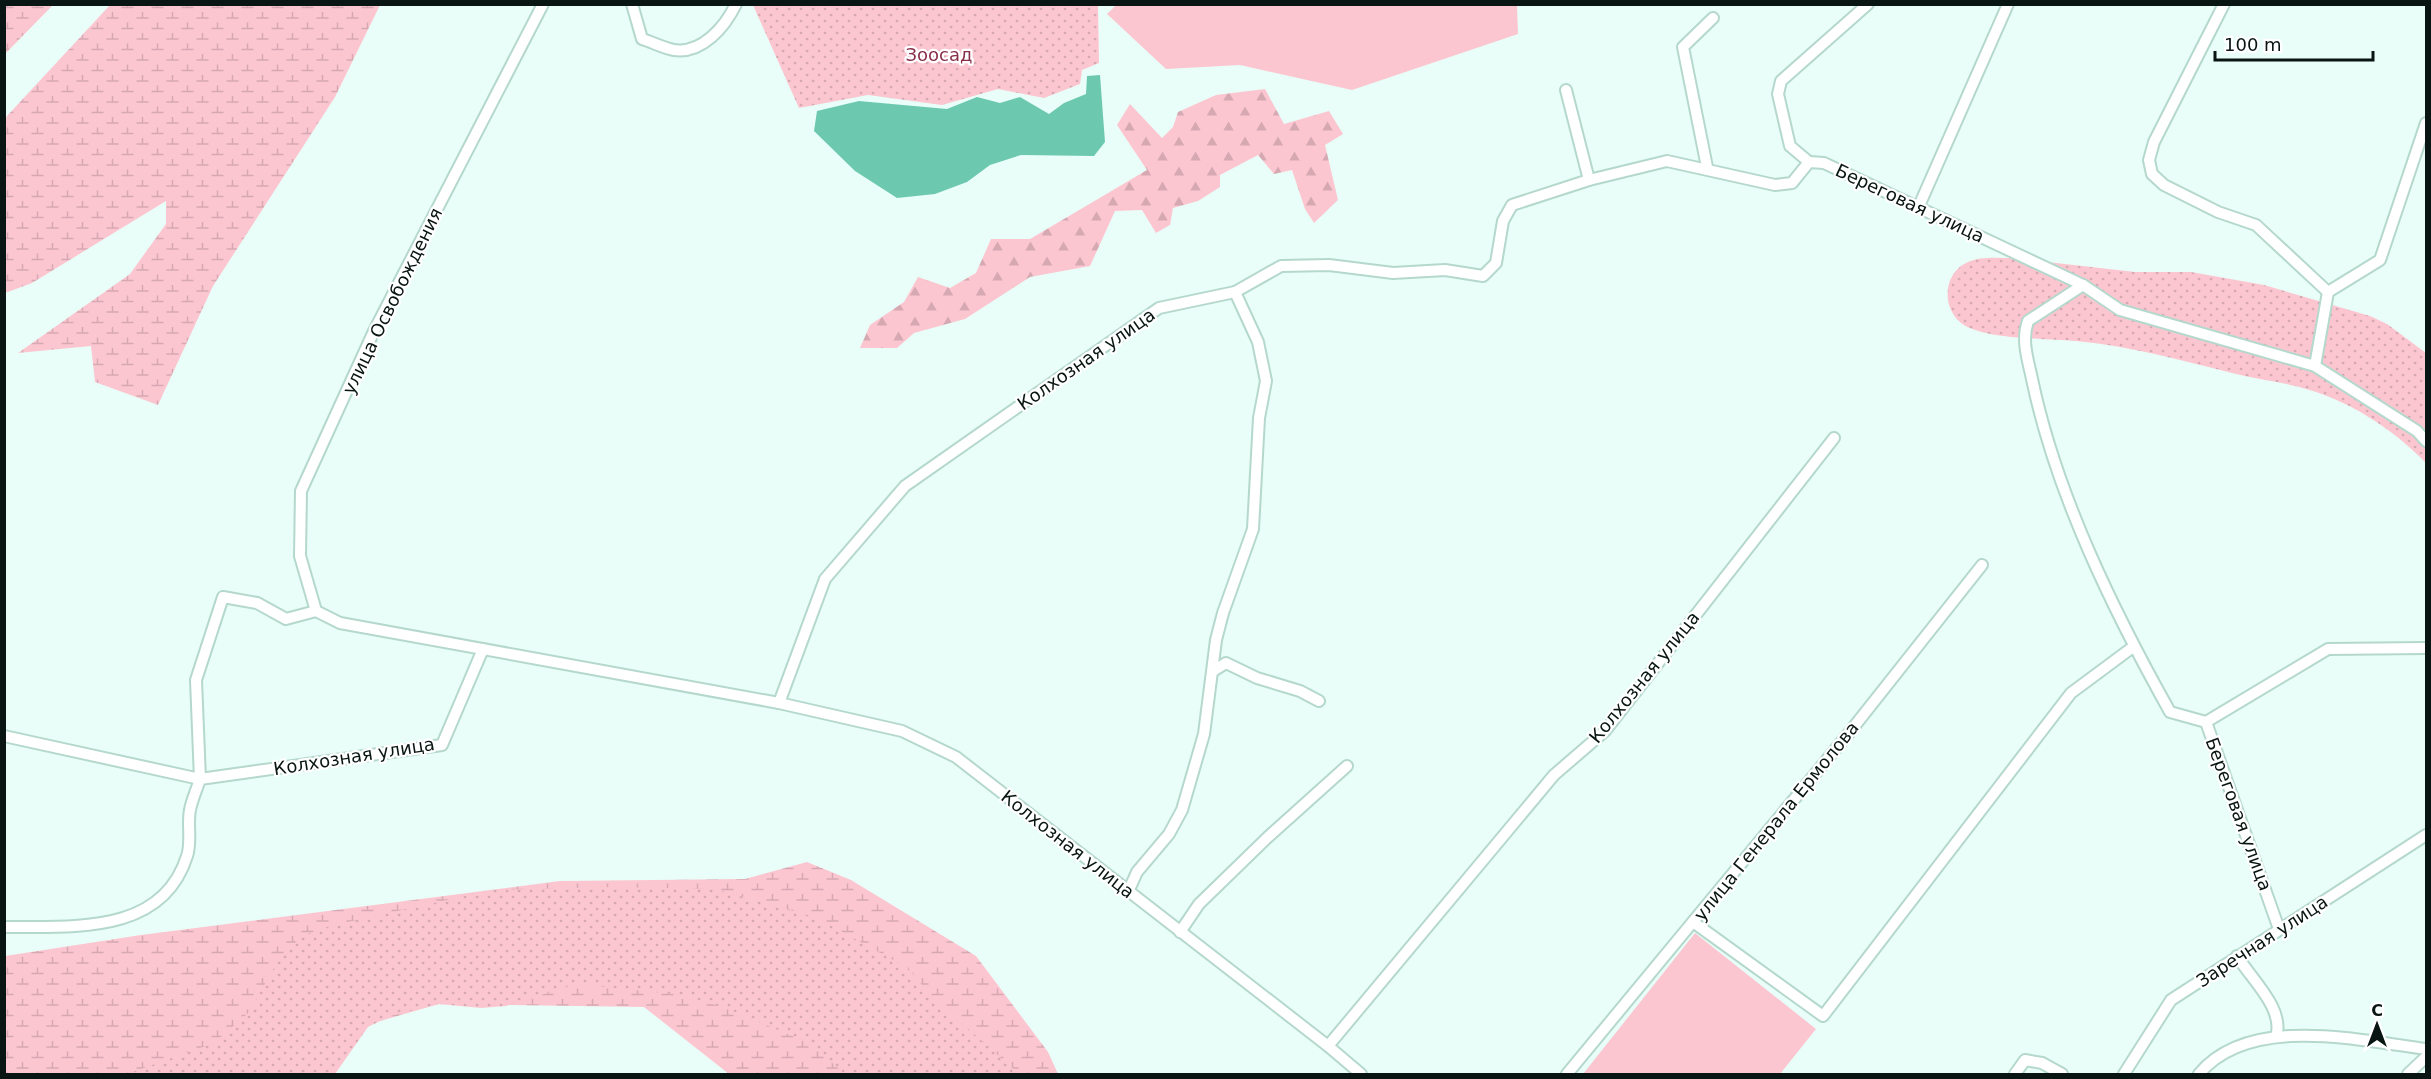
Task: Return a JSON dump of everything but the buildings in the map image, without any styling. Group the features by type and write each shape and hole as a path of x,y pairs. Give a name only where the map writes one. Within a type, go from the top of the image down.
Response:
{"street":[{"name":"улица Освобождения","path":"316,611 300,556 301,491 374,331 543,4"},
{"path":"632,4 642,39 675,50 704,44 728,20 736,4"},
{"path":"1566,90 1589,180 1667,160 1707,167 1775,185 1792,183 1809,162 1790,146 1778,94 1781,81 1868,4"},
{"path":"1919,206 2008,4"},
{"path":"2223,4 2154,142 2149,160 2152,174 2164,185 2218,212 2256,225 2328,292"},
{"path":"1707,167 1683,47 1713,18"},
{"path":"2315,366 2328,292 2380,260 2427,123"},
{"name":"Береговая улица","path":"1809,162 1824,163 1919,206 2084,285 2120,310 2315,366 2417,431 2427,441"},
{"name":"Колхозная улица","path":"779,703 825,579 905,486 1159,308 1235,292 1281,266 1329,265 1393,273 1445,270 1483,276 1496,263 1503,221 1512,205 1589,180"},
{"path":"2084,285 2028,321 2025,331 2026,351 2043,431 2076,519 2133,647 2170,712 2206,722"},
{"path":"1128,892 1137,872 1169,834 1182,810 1204,734 1223,613 1253,529 1259,418 1266,381 1258,342 1235,292"},
{"name":"Колхозная улица","path":"1328,1046 1554,775 1605,731 1834,438"},
{"name":"улица Генерала Ермолова","path":"1568,1074 1849,734 1982,565"},
{"path":"4,927 100,925 145,911 170,888 188,855 190,809 200,779 196,680 223,597 256,603 286,619 316,611"},
{"name":"Колхозная улица","path":"316,611 340,623 779,703 902,730 956,757 1361,1074"},
{"path":"1693,922 1823,1016 2071,693 2133,647"},
{"name":"Береговая улица","path":"2279,929 2206,722 2328,649 2427,648"},
{"name":"Колхозная улица","path":"200,779 442,746 483,649"},
{"path":"1213,671 1226,663 1257,678 1300,691 1319,701"},
{"path":"4,736 200,779"},
{"path":"1180,932 1199,904 1268,837 1347,766"},
{"name":"Заречная улица","path":"2124,1074 2171,1000 2427,835"},
{"path":"2237,957 2276,1011 2279,1028 2276,1037"},
{"path":"2199,1074 2212,1059 2240,1045 2276,1037 2329,1036 2427,1049"},
{"path":"2408,1074 2427,1057"},
{"path":"2015,1074 2025,1060 2042,1063 2062,1074"}],"green space":[{"path":"1117,4 1517,5 1518,34 1352,90 1240,65 1166,69 1107,14"},
{"path":"4,5 53,5 5,54"},
{"path":"110,5 380,5 335,97 213,286 158,405 95,382 91,346 18,353 130,274 166,224 166,201 32,283 5,293 4,123 7,116"},
{"name":"Зоосад","path":"753,5 1098,5 1099,63 1082,70 1080,84 1044,98 998,89 942,105 868,95 799,108"},
{"path":"1265,89 1284,124 1329,111 1343,134 1325,145 1338,200 1314,223 1305,209 1292,170 1274,174 1258,155 1220,175 1220,187 1198,201 1173,208 1170,225 1156,233 1142,210 1115,211 1090,266 1030,277 965,319 914,333 897,348 860,348 870,325 904,302 918,277 950,288 976,273 991,239 1030,239 1147,170 1117,125 1130,104 1162,138 1173,127 1178,112 1216,95"},
{"path":"2013,258 2135,272 2191,272 2264,285 2370,316 2387,324 2426,353 2426,463 2399,438 2368,416 2317,392 2135,350 2096,343 2002,336 1964,325 1951,310 1948,301 1949,283 1953,274 1959,267 1973,260"},
{"path":"807,862 851,880 976,956 1048,1052 1058,1074 729,1074 644,1007 439,1004 321,1038 299,1074 5,1074 5,956 141,935 560,881 745,879"},
{"path":"610,887 714,889 815,917 908,968 930,995 1019,1074 845,1074 809,1043 723,1007 674,994 576,984 506,1006 481,1008 439,1004 390,1016 368,1027 335,1074 127,1074 214,1043 248,1013 281,956 302,936 330,926 492,890"},
{"path":"1695,933 1816,1029 1780,1074 1583,1074"}],"shaded area":[{"path":"1100,75 1105,142 1094,156 1021,155 990,165 967,182 935,194 897,198 855,171 814,131 817,111 859,101 947,109 977,97 1000,103 1020,97 1049,114 1064,103 1086,94 1087,76"}]}
